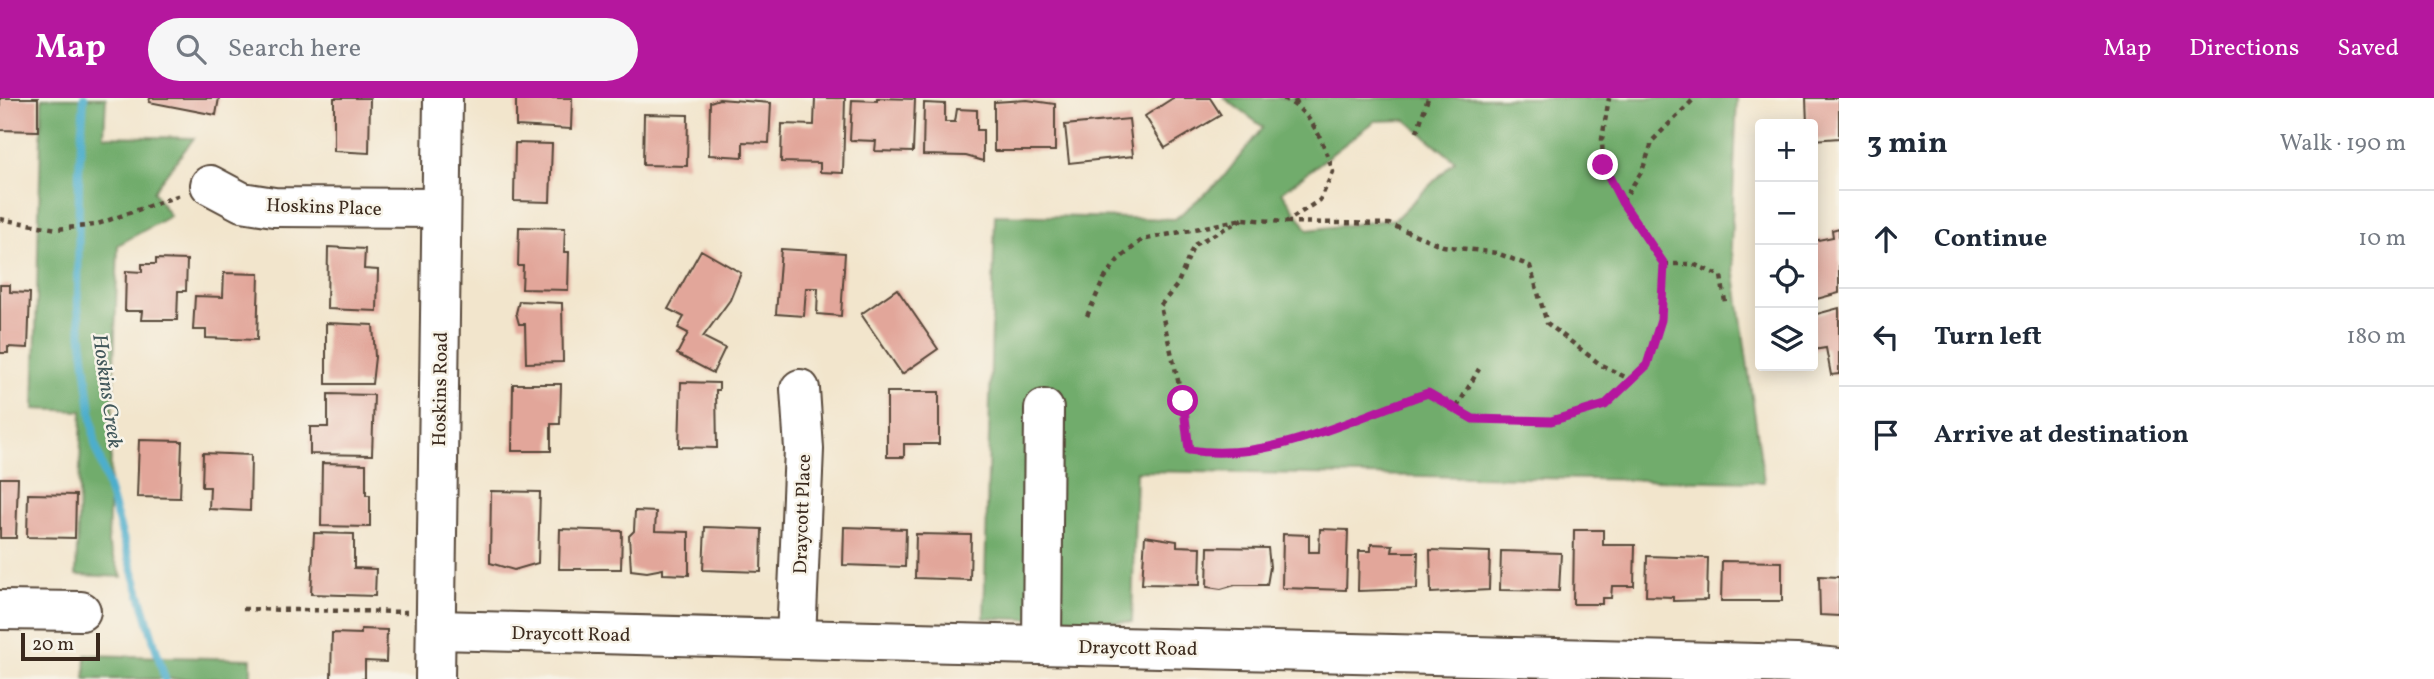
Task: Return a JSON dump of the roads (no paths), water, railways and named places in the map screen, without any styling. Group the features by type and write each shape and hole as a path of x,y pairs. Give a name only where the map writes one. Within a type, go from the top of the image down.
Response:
{"street":[{"name":"Hoskins Road","path":"435,679 443,98"},
{"name":"Hoskins Place","path":"210,185 242,202 274,207 442,208"},
{"name":"Draycott Place","path":"796,639 804,449 800,389"},
{"path":"1042,645 1044,409"},
{"path":"0,610 81,611"},
{"name":"Draycott Road","path":"437,621 796,639 1785,664 1839,668"}],"waterway":[{"name":"Hoskins Creek","path":"84,98 79,171 78,307 95,443 165,679"}]}
